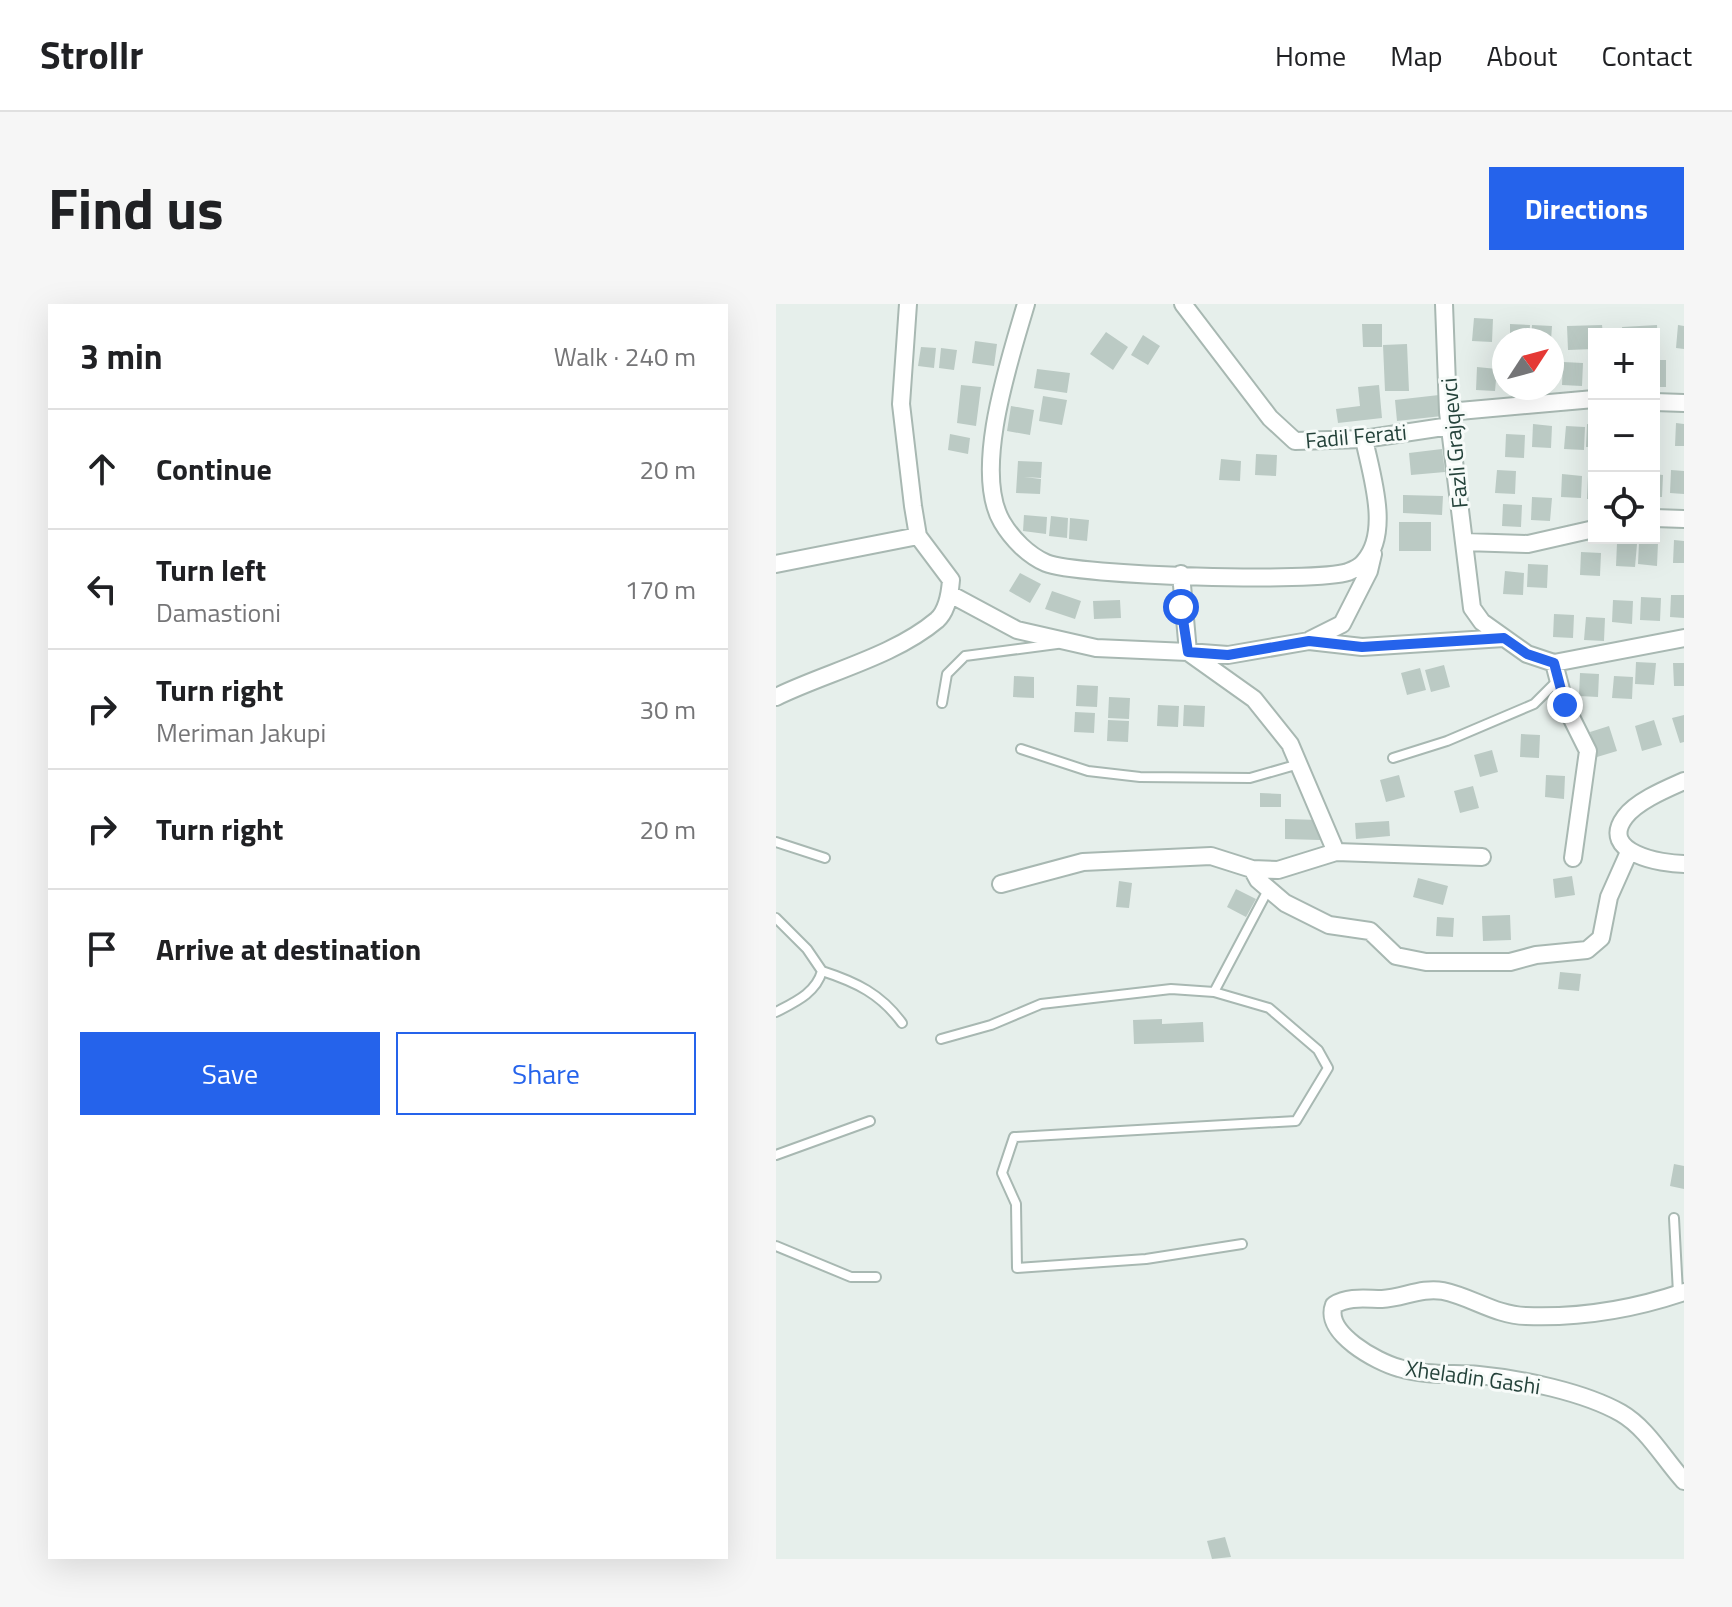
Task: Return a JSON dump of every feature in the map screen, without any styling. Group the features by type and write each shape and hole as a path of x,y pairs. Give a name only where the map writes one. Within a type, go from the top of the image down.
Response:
{"street":[{"path":"776,697 895,645 940,618 950,594 951,580 918,536 901,404 908,304"},
{"path":"1026,304 998,409 989,479 1000,520 1020,546 1046,563 1081,571 1181,574 1348,572 1363,564 1374,545"},
{"name":"Fadil Ferati","path":"1183,304 1270,418 1295,441 1364,439 1449,419 1588,400"},
{"name":"Fazli Grajqevci","path":"1444,304 1449,419 1466,582 1472,608 1482,622 1556,671"},
{"path":"1660,402 1684,403"},
{"path":"1309,641 1342,624 1369,571 1377,522 1364,439"},
{"path":"1660,518 1684,519"},
{"path":"1464,542 1528,544 1588,530"},
{"path":"776,564 918,536"},
{"path":"1181,574 1188,652 1254,699 1290,744 1336,852"},
{"path":"950,594 1017,630 1096,648 1228,655 1309,641 1362,647 1504,638"},
{"path":"1573,858 1588,751 1565,705 1556,671 1684,638"},
{"path":"1684,781 1662,791 1625,816 1620,829 1621,841 1629,852 1665,864 1684,864"},
{"path":"1001,884 1083,862 1211,856 1252,869 1278,870 1336,852 1482,857"},
{"path":"1252,869 1285,903 1329,925 1370,931 1396,956 1426,962 1510,962 1536,955 1587,950 1601,938 1609,897 1629,852"},
{"name":"Xheladin Gashi","path":"1681,1293 1649,1304 1574,1316 1523,1316 1497,1312 1446,1291 1431,1290 1388,1299 1351,1298 1334,1305 1332,1312 1336,1326 1344,1335 1363,1350 1397,1368 1481,1376 1550,1388 1622,1413 1641,1429 1684,1481"}],"lane":[{"path":"942,703 947,674 965,656 1070,642"},
{"path":"1393,758 1447,741 1534,704 1556,671"},
{"path":"1021,749 1088,771 1140,777 1250,778 1300,764"},
{"path":"776,842 825,858"},
{"path":"1214,992 1269,889"},
{"path":"776,918 807,949 822,971 859,983 888,1004 902,1023"},
{"path":"776,1012 805,997 819,982 822,971"},
{"path":"941,1039 991,1025 1041,1004 1171,989 1214,992 1269,1008 1318,1050 1328,1068 1296,1121 1014,1137 1002,1173 1016,1204 1017,1268 1146,1259 1242,1244"},
{"path":"776,1155 870,1121"},
{"path":"1674,1218 1681,1293"},
{"path":"776,1246 851,1277 876,1277"}],"building":[{"path":"1474,318 1493,319 1492,342 1472,341"},
{"path":"1362,324 1382,324 1382,347 1363,347"},
{"path":"1510,324 1530,325 1530,328 1510,328"},
{"path":"1532,325 1552,326 1552,328 1532,328"},
{"path":"1602,325 1602,328 1588,328 1588,349 1568,350 1567,326"},
{"path":"1657,325 1657,328 1622,328"},
{"path":"1678,325 1684,326 1684,349 1676,348"},
{"path":"1106,332 1128,347 1113,370 1090,354"},
{"path":"1143,335 1160,346 1148,365 1131,355"},
{"path":"975,341 997,344 994,366 972,363"},
{"path":"1407,344 1409,391 1385,391 1383,345"},
{"path":"921,347 936,348 934,368 918,366"},
{"path":"941,348 957,350 954,370 939,368"},
{"path":"1660,360 1666,360 1666,387 1660,387"},
{"path":"1564,362 1583,363 1582,386 1564,385"},
{"path":"1477,367 1492,368 1492,391 1476,390"},
{"path":"1037,369 1070,373 1067,393 1034,388"},
{"path":"961,385 981,387 976,426 957,423"},
{"path":"1379,385 1382,418 1338,423 1336,409 1360,406 1358,387"},
{"path":"1439,395 1442,416 1397,421 1395,400"},
{"path":"1043,396 1067,400 1062,425 1039,421"},
{"path":"1011,406 1034,410 1030,435 1007,431"},
{"path":"1676,423 1684,424 1684,446 1675,446"},
{"path":"1533,424 1552,426 1551,448 1532,447"},
{"path":"1566,426 1585,427 1584,450 1564,449"},
{"path":"950,434 970,438 968,454 948,450"},
{"path":"1506,434 1525,435 1524,458 1505,457"},
{"path":"1442,449 1445,472 1411,475 1409,453"},
{"path":"1256,454 1277,455 1276,476 1255,475"},
{"path":"1221,459 1241,461 1240,481 1219,480"},
{"path":"1018,461 1042,462 1041,478 1024,477 1041,479 1040,494 1016,493"},
{"path":"1497,470 1516,471 1515,494 1495,493"},
{"path":"1671,470 1684,471 1684,494 1670,493"},
{"path":"1562,474 1582,476 1581,498 1561,497"},
{"path":"1660,475 1663,475 1660,497"},
{"path":"1403,495 1443,496 1442,515 1403,513"},
{"path":"1532,497 1552,498 1550,521 1531,520"},
{"path":"1503,504 1522,505 1521,527 1502,526"},
{"path":"1024,515 1047,517 1046,534 1023,531"},
{"path":"1051,516 1068,518 1067,538 1049,536"},
{"path":"1070,518 1089,520 1087,541 1069,539"},
{"path":"1399,522 1431,522 1431,551 1399,551"},
{"path":"1674,540 1684,541 1684,563 1673,563"},
{"path":"1617,544 1637,544 1635,567 1616,566"},
{"path":"1639,544 1658,544 1657,566 1638,564"},
{"path":"1581,552 1601,553 1600,576 1580,575"},
{"path":"1528,564 1548,565 1547,588 1527,587"},
{"path":"1505,571 1524,573 1523,595 1503,594"},
{"path":"1020,573 1041,584 1030,603 1009,591"},
{"path":"1052,591 1081,601 1075,619 1045,609"},
{"path":"1671,595 1684,595 1684,618 1670,617"},
{"path":"1641,597 1661,598 1660,621 1640,620"},
{"path":"1120,600 1121,618 1094,619 1093,601"},
{"path":"1613,600 1633,601 1632,624 1612,622"},
{"path":"1554,614 1574,615 1573,638 1553,637"},
{"path":"1586,617 1605,618 1604,641 1584,640"},
{"path":"1636,662 1656,663 1654,685 1635,684"},
{"path":"1673,663 1684,663 1684,686 1674,686"},
{"path":"1444,665 1450,687 1431,692 1425,670"},
{"path":"1420,668 1426,690 1407,695 1401,673"},
{"path":"1580,673 1599,674 1598,697 1579,696"},
{"path":"1014,676 1034,677 1034,698 1013,697"},
{"path":"1614,676 1633,677 1632,699 1612,698"},
{"path":"1077,685 1098,686 1097,707 1076,706"},
{"path":"1109,697 1130,698 1129,719 1108,718"},
{"path":"1158,705 1179,706 1178,727 1157,726"},
{"path":"1184,705 1205,706 1204,727 1183,726"},
{"path":"1075,712 1095,713 1094,733 1074,732"},
{"path":"1684,715 1684,742 1680,743 1672,718"},
{"path":"1108,720 1129,721 1128,742 1107,741"},
{"path":"1654,720 1662,745 1642,751 1635,726"},
{"path":"1609,726 1617,751 1597,757 1590,732"},
{"path":"1521,734 1540,735 1539,758 1520,757"},
{"path":"1492,750 1498,772 1480,777 1474,755"},
{"path":"1399,775 1405,797 1386,802 1380,780"},
{"path":"1546,775 1565,776 1564,799 1545,797"},
{"path":"1473,786 1479,808 1460,813 1454,791"},
{"path":"1260,793 1281,794 1281,807 1260,807"},
{"path":"1285,819 1320,820 1320,840 1285,839"},
{"path":"1389,821 1390,836 1356,839 1355,823"},
{"path":"1572,876 1575,895 1555,898 1553,879"},
{"path":"1418,878 1448,886 1443,905 1413,897"},
{"path":"1119,881 1132,883 1129,908 1116,907"},
{"path":"1236,889 1256,899 1246,917 1227,907"},
{"path":"1510,915 1511,940 1483,941 1482,916"},
{"path":"1437,917 1454,918 1453,937 1436,936"},
{"path":"1560,972 1581,974 1579,991 1558,989"},
{"path":"1162,1019 1162,1024 1203,1022 1204,1042 1134,1044 1133,1020"},
{"path":"1674,1164 1684,1166 1684,1189 1670,1186"},
{"path":"1225,1537 1231,1557 1212,1559 1207,1541"}],"route":[{"path":"1181,607 1188,652 1228,655 1309,641 1362,647 1504,638 1527,654 1554,663 1565,705"}]}
